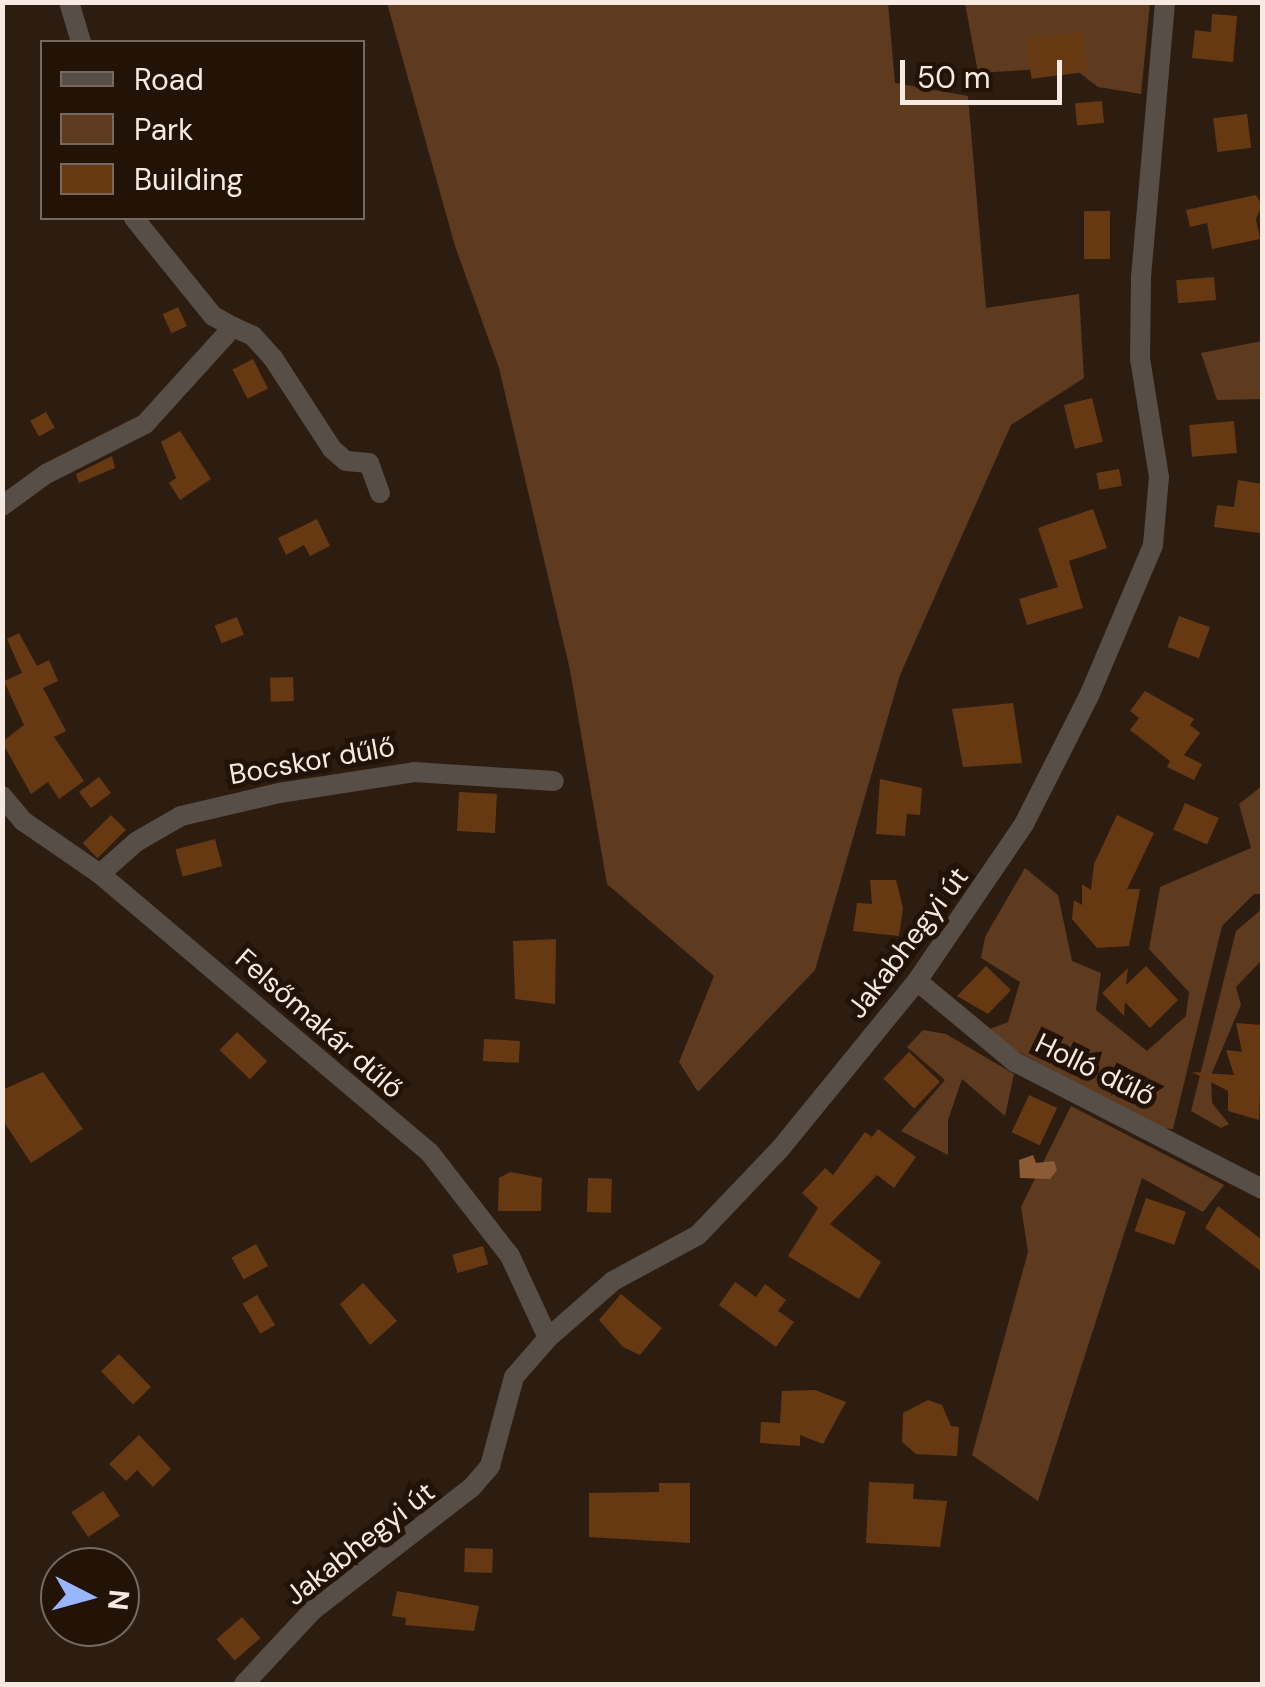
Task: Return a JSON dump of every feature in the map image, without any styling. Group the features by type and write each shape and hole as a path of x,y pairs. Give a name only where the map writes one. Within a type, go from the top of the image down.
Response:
{"street":[{"path":"69,2 80,40"},
{"name":"Jakabhegyi út","path":"244,1684 313,1610 472,1487 490,1466 514,1377 548,1338 613,1280 698,1235 780,1149 917,981 1024,824 1090,696 1154,545 1160,477 1140,359 1141,277 1166,2"},
{"path":"136,220 213,316 253,336 272,358 332,448 346,461 369,463 380,492"},
{"path":"2,506 46,474 146,424 234,328"},
{"name":"Bocskor dűlő","path":"100,874 136,842 181,816 279,793 414,772 554,781"},
{"name":"Felsőmakár dűlő","path":"2,796 54,847 100,874 430,1153 510,1256 548,1338"},
{"name":"Holló dűlő","path":"917,981 1015,1062 1262,1188"}],"green space":[{"path":"387,3 888,3 895,83 968,96 986,308 1079,294 1084,378 1011,425 900,675 815,970 698,1092 679,1062 714,976 607,884 570,670 499,368 455,246"},
{"path":"965,3 1150,3 1141,94 1098,87 1072,67 978,73"},
{"path":"1262,341 1262,399 1217,400 1201,353"},
{"path":"1262,786 1262,894 1254,894 1222,926 1173,1129 1159,1128 982,1032 1008,1022 1020,982 981,958 985,937 1025,868 1058,895 1072,961 1101,973 1096,1010 1147,1051 1186,1016 1189,992 1149,949 1160,887 1251,848 1239,804"},
{"path":"1262,909 1262,960 1236,987 1241,1005 1211,1075 1212,1103 1229,1124 1221,1128 1191,1111 1236,931"},
{"path":"923,1030 946,1034 1014,1074 1005,1116 962,1079 948,1120 948,1155 901,1131 945,1080 907,1047"},
{"path":"1071,1106 1224,1185 1203,1212 1142,1178 1038,1501 972,1455 1028,1252 1021,1207"}],"shaded area":[{"path":"1033,1155 1036,1163 1054,1161 1057,1170 1050,1179 1020,1178 1019,1160"}],"building":[{"path":"1212,14 1237,16 1233,62 1192,58 1195,30 1211,32"},
{"path":"1083,31 1088,72 1031,79 1026,38"},
{"path":"1102,101 1104,123 1077,125 1075,103"},
{"path":"1247,114 1251,148 1217,152 1213,118"},
{"path":"1256,195 1262,205 1256,219 1260,239 1212,249 1207,223 1190,227 1186,210"},
{"path":"1084,211 1110,211 1110,259 1084,259"},
{"path":"1214,277 1216,300 1178,303 1176,280"},
{"path":"178,307 187,326 171,333 163,314"},
{"path":"253,359 268,388 247,399 233,369"},
{"path":"1092,398 1103,442 1075,449 1064,405"},
{"path":"46,412 55,428 39,436 30,421"},
{"path":"1234,421 1237,453 1192,457 1189,425"},
{"path":"180,431 211,479 180,500 169,483 176,478 161,442"},
{"path":"112,456 115,468 79,483 76,474"},
{"path":"1119,469 1122,486 1099,490 1096,473"},
{"path":"1238,480 1262,484 1260,533 1214,527 1217,505 1234,507"},
{"path":"1093,509 1107,548 1069,561 1083,608 1027,625 1019,599 1058,587 1038,528"},
{"path":"317,519 330,546 310,556 304,545 286,555 278,538"},
{"path":"1179,616 1210,627 1199,658 1168,647"},
{"path":"237,617 244,635 221,643 215,626"},
{"path":"19,633 37,666 49,660 58,681 43,688 66,731 54,737 84,781 59,799 48,782 31,794 2,742 24,725 4,681 22,673 7,639"},
{"path":"293,677 294,701 271,702 270,678"},
{"path":"1145,691 1194,719 1190,725 1200,733 1184,755 1202,764 1194,780 1167,767 1170,761 1130,730 1139,718 1130,711"},
{"path":"1013,703 1022,763 963,767 952,709"},
{"path":"99,777 111,793 91,808 79,792"},
{"path":"880,779 922,788 920,815 907,814 905,836 876,834"},
{"path":"459,792 497,794 495,833 457,831"},
{"path":"1185,803 1219,818 1207,845 1173,829"},
{"path":"111,815 126,830 98,858 83,843"},
{"path":"1117,815 1154,833 1127,889 1140,889 1129,946 1097,948 1072,919 1074,900 1082,905 1082,884 1091,890 1094,864"},
{"path":"215,839 222,866 183,877 175,850"},
{"path":"870,880 896,880 903,908 899,936 853,931 857,903 872,904"},
{"path":"556,939 555,1004 515,999 513,941"},
{"path":"986,966 1011,990 988,1014 957,996"},
{"path":"1146,966 1178,1000 1150,1028 1125,1002 1124,1016 1102,993 1128,968 1126,985"},
{"path":"1236,1023 1262,1025 1259,1120 1228,1111 1228,1091 1192,1072 1234,1075 1226,1050 1242,1052"},
{"path":"237,1032 267,1061 250,1079 220,1050"},
{"path":"484,1039 520,1041 519,1063 483,1061"},
{"path":"909,1052 940,1082 914,1108 883,1079"},
{"path":"43,1072 83,1129 31,1163 2,1119 2,1090"},
{"path":"1029,1095 1057,1108 1040,1145 1012,1132"},
{"path":"878,1129 916,1157 894,1188 877,1175 830,1224 881,1262 859,1299 788,1256 818,1208 802,1193 825,1168 833,1175 865,1132 872,1137"},
{"path":"510,1172 542,1178 541,1211 498,1211 499,1178"},
{"path":"588,1178 612,1179 611,1213 587,1212"},
{"path":"1146,1198 1186,1212 1174,1245 1135,1231"},
{"path":"1218,1206 1262,1240 1262,1272 1205,1228"},
{"path":"256,1244 268,1266 244,1279 232,1258"},
{"path":"483,1246 488,1264 457,1273 452,1255"},
{"path":"735,1282 756,1297 765,1284 786,1300 778,1311 794,1322 776,1347 719,1305"},
{"path":"363,1283 397,1321 370,1345 340,1304"},
{"path":"621,1294 662,1328 640,1355 623,1347 599,1320"},
{"path":"257,1295 275,1325 260,1334 242,1304"},
{"path":"119,1354 151,1387 133,1404 101,1371"},
{"path":"815,1390 846,1402 823,1444 800,1435 800,1446 760,1443 761,1422 780,1423 782,1391"},
{"path":"928,1400 942,1405 951,1426 959,1427 957,1456 916,1454 902,1442 903,1413"},
{"path":"139,1435 171,1469 153,1487 137,1470 126,1481 109,1464"},
{"path":"869,1482 914,1484 913,1499 947,1501 940,1547 866,1543"},
{"path":"659,1483 690,1483 690,1543 589,1537 589,1493 659,1492"},
{"path":"103,1491 120,1516 88,1537 71,1512"},
{"path":"465,1548 493,1549 492,1573 464,1572"},
{"path":"397,1591 479,1606 474,1631 405,1625 406,1618 392,1616"},
{"path":"242,1617 260,1638 235,1660 216,1639"}]}
